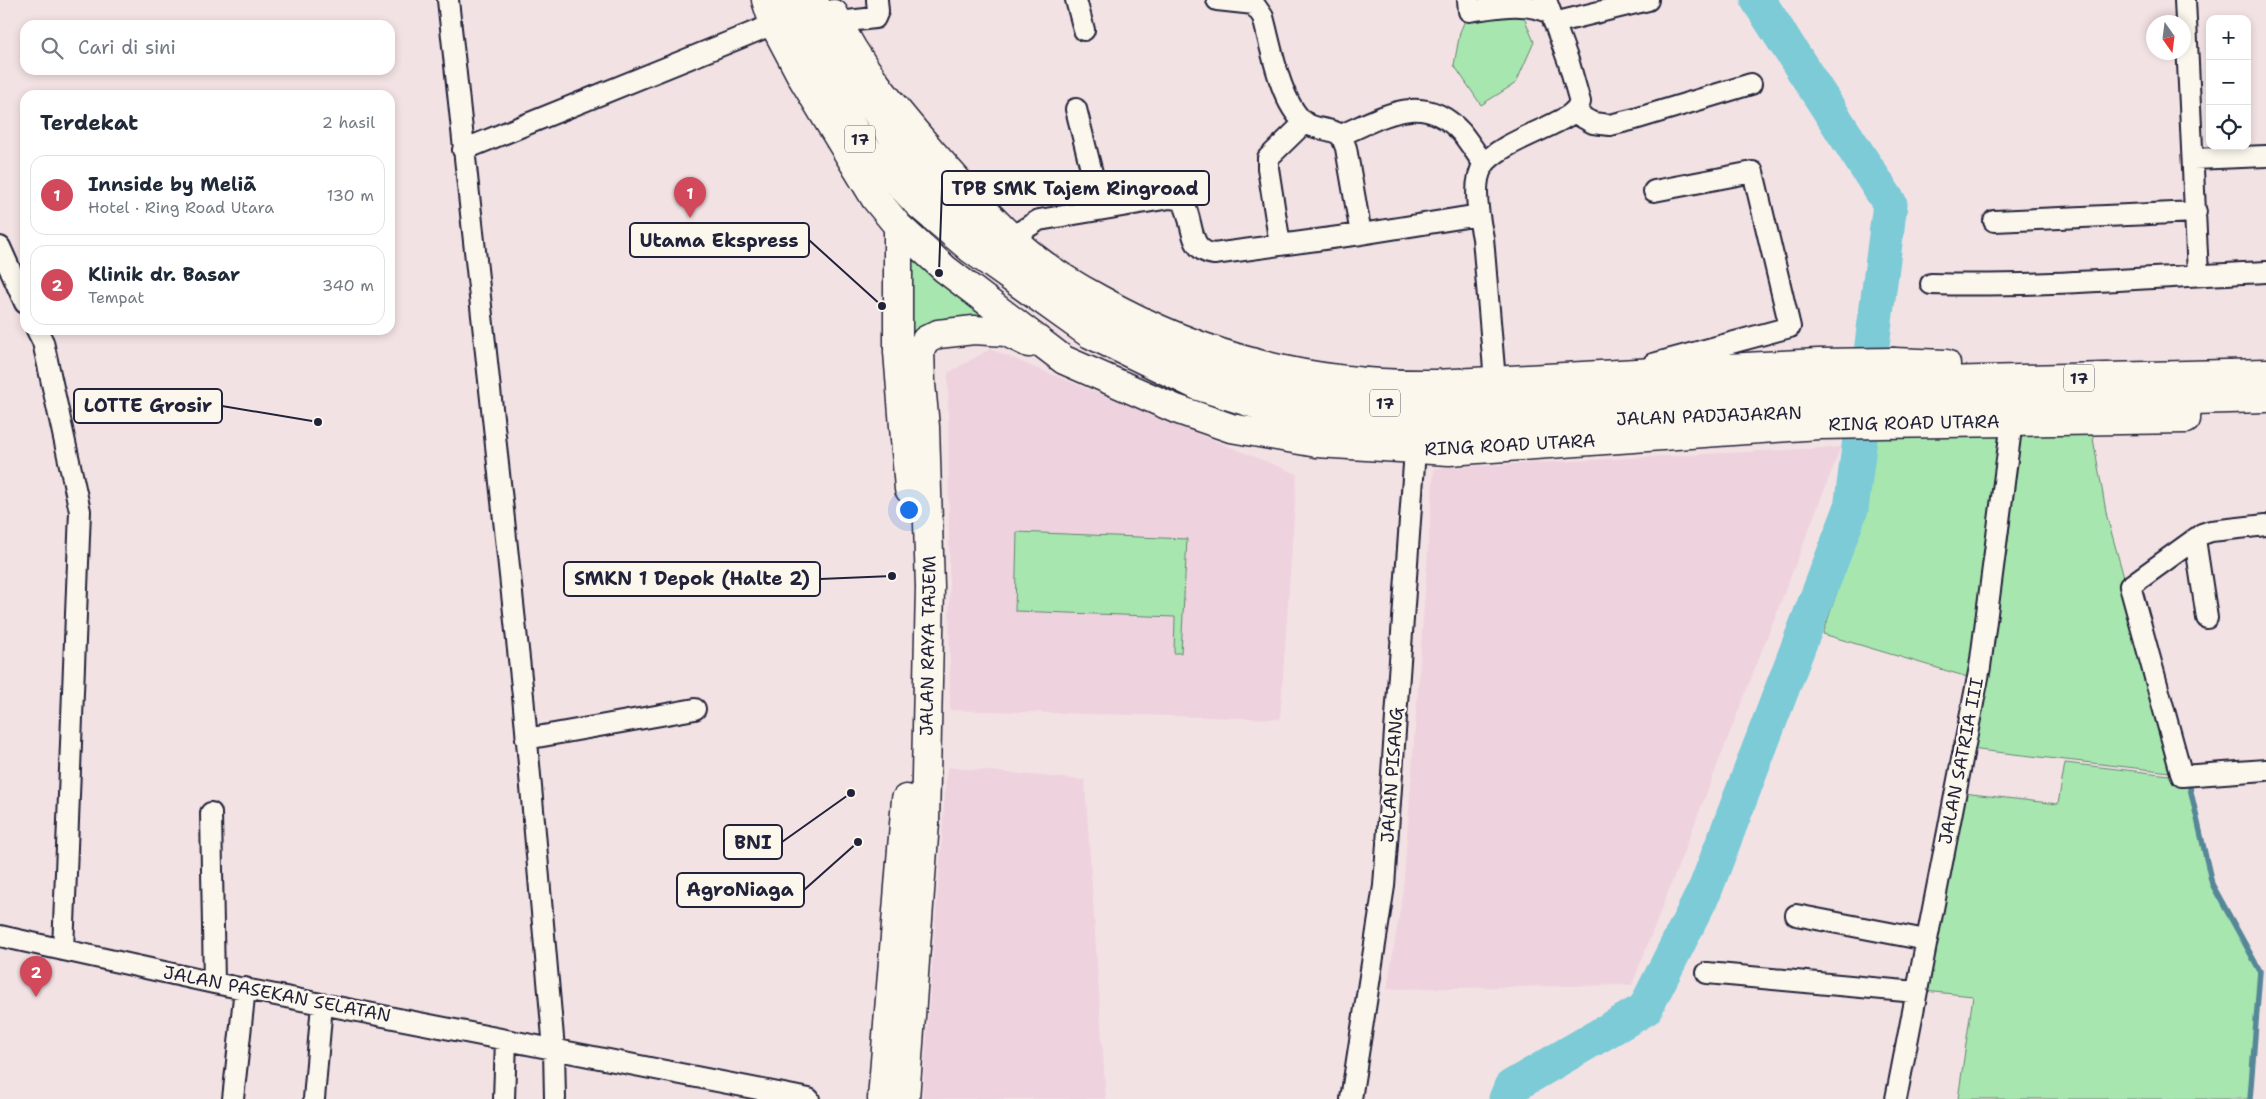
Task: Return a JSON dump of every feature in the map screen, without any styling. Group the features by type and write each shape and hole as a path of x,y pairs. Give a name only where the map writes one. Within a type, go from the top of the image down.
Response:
{"main road":[{"name":"JALAN PADJAJARAN","path":"787,0 822,75 863,145 917,203 971,250 1090,334 1198,386 1262,406 1325,420 1389,426 1605,430 1819,418 1893,394 2266,373"},
{"name":"JALAN PADJAJARAN","path":"813,0 845,63 887,129 938,191 991,238 1095,315 1204,368 1324,396 1392,403 1446,404 1819,374"},
{"name":"RING ROAD UTARA","path":"833,11 858,58 899,114 954,178 1015,242 1058,274 1114,308 1186,341 1247,362 1324,378 1379,384 1495,381 1609,375 1819,374 1893,394 2012,421 2187,410 2266,417"},
{"name":"RING ROAD UTARA","path":"770,12 803,79 843,148 875,198 898,226 945,269 1064,360 1176,409 1231,428 1317,443 1448,451 1605,430"},
{"name":"JALAN RAYA TAJEM","path":"882,1099 915,822 915,587 904,412 898,352 898,226"},
{"name":"JALAN RAYA TAJEM","path":"905,1099 915,822 930,587 925,427 920,384 920,350 926,340 938,334 974,330 1006,332 1064,360"},
{"name":"RING ROAD UTARA","path":"1893,394 2009,366 2266,359"},
{"name":"JALAN PADJAJARAN","path":"1893,394 2187,410 2266,398"}],"street":[{"path":"448,0 526,738 554,1049 554,1099"},
{"path":"833,11 875,18 878,11 877,0"},
{"path":"1076,0 1084,30"},
{"path":"1217,0 1254,4 1262,12 1284,88 1290,103 1305,122 1341,135 1391,113 1419,108 1432,111 1460,131 1484,164"},
{"path":"1468,0 1469,11 1517,4 1542,8 1550,12 1648,0"},
{"path":"2185,0 2198,275"},
{"path":"463,150 770,12"},
{"path":"1495,381 1483,238 1479,215 1478,188 1480,170 1498,152 1573,112 1580,102 1579,94 1550,12"},
{"path":"1573,112 1593,124 1610,125 1751,84"},
{"path":"1076,109 1102,209"},
{"path":"1280,245 1268,158 1305,122"},
{"path":"1341,135 1346,148 1362,234"},
{"path":"2193,159 2266,156"},
{"path":"1609,375 1790,327 1754,172 1654,191"},
{"path":"1015,242 1022,230 1039,220 1170,198 1178,199 1184,204 1196,246 1204,253 1214,254 1362,234 1479,215"},
{"path":"1994,221 2196,212"},
{"path":"0,247 20,292"},
{"path":"1931,284 2071,283 2266,272"},
{"path":"39,335 80,511 63,950"},
{"name":"JALAN SATRIA III","path":"1896,1099 1980,667 2012,421"},
{"name":"JALAN PISANG","path":"1351,1099 1384,886 1415,450"},
{"path":"2266,525 2211,531 2195,539 2130,586 2182,776 2266,770"},
{"path":"2195,539 2207,618"},
{"path":"526,738 695,709"},
{"path":"211,813 214,983"},
{"path":"1796,915 1926,940"},
{"name":"JALAN PASEKAN SELATAN","path":"0,936 214,983 809,1099"},
{"path":"1706,973 1916,992"},
{"path":"233,1099 246,988"},
{"path":"314,1099 322,1004"},
{"path":"504,1099 506,1040"}],"shaded area":[{"path":"990,349 1297,474 1280,719 950,710 948,373"},
{"path":"1841,447 1632,985 1387,989 1403,891 1434,468"},
{"path":"947,767 1085,780 1106,1099 922,1099"}],"green space":[{"path":"1519,5 1534,42 1516,83 1481,105 1454,65 1460,32 1468,13"},
{"path":"903,238 1007,328 901,349"},
{"path":"2007,425 1971,678 1823,634 1862,516 1866,429"},
{"path":"2021,427 2091,427 2107,517 2179,773 1970,749 2007,551"},
{"path":"1017,532 1187,539 1181,653 1174,653 1175,617 1015,611"},
{"path":"2065,763 2187,777 2212,884 2260,971 2250,1099 1958,1099 1973,996 1924,991 1963,793 2058,804"}],"waterway":[{"path":"1506,1099 1511,1087 1645,1009 1705,890 1851,509 1890,204 1758,0"},
{"path":"2188,779 2212,884 2260,971 2250,1099"}],"place":[{"name":"Innside by Meliã","path":"690,218"},
{"name":"TPB SMK Tajem Ringroad","path":"939,273"},
{"name":"Utama Ekspress","path":"882,306"},
{"name":"LOTTE Grosir","path":"318,422"},
{"name":"SMKN 1 Depok (Halte 2)","path":"892,576"},
{"name":"BNI","path":"851,793"},
{"name":"AgroNiaga","path":"858,842"},
{"name":"Klinik dr. Basar","path":"36,997"}]}
